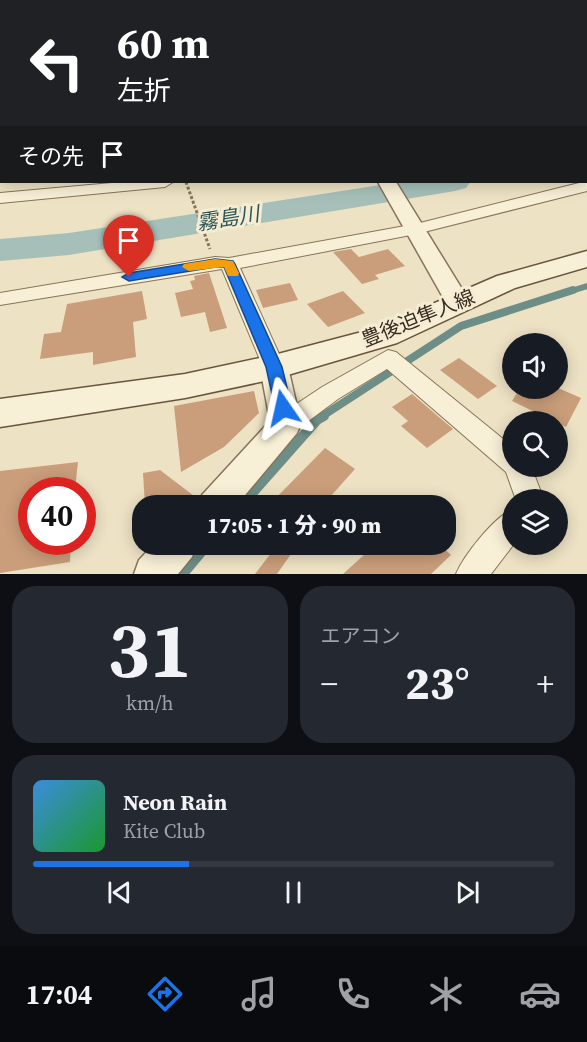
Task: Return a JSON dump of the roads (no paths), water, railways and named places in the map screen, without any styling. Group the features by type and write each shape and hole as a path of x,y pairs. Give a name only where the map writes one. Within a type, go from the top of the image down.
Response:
{"main road":[{"name":"豊後迫隼人線","path":"0,413 185,386 274,367 386,336 506,282 587,259"}],"street":[{"path":"0,198 155,183"},
{"path":"388,183 458,302"},
{"path":"0,299 416,230 587,186"},
{"path":"222,263 274,367 286,424"},
{"path":"224,495 286,424 330,393 398,365 502,454"},
{"path":"472,574 502,537"},
{"path":"153,574 169,555"}],"lane":[{"path":"213,0 250,0"}],"waterway":[{"name":"霧島川","path":"0,250 69,244 449,183"},
{"path":"568,292 587,286"},
{"path":"321,417 461,326 573,290"},
{"path":"251,495 317,420 324,416"},
{"path":"183,574 199,555"}]}
